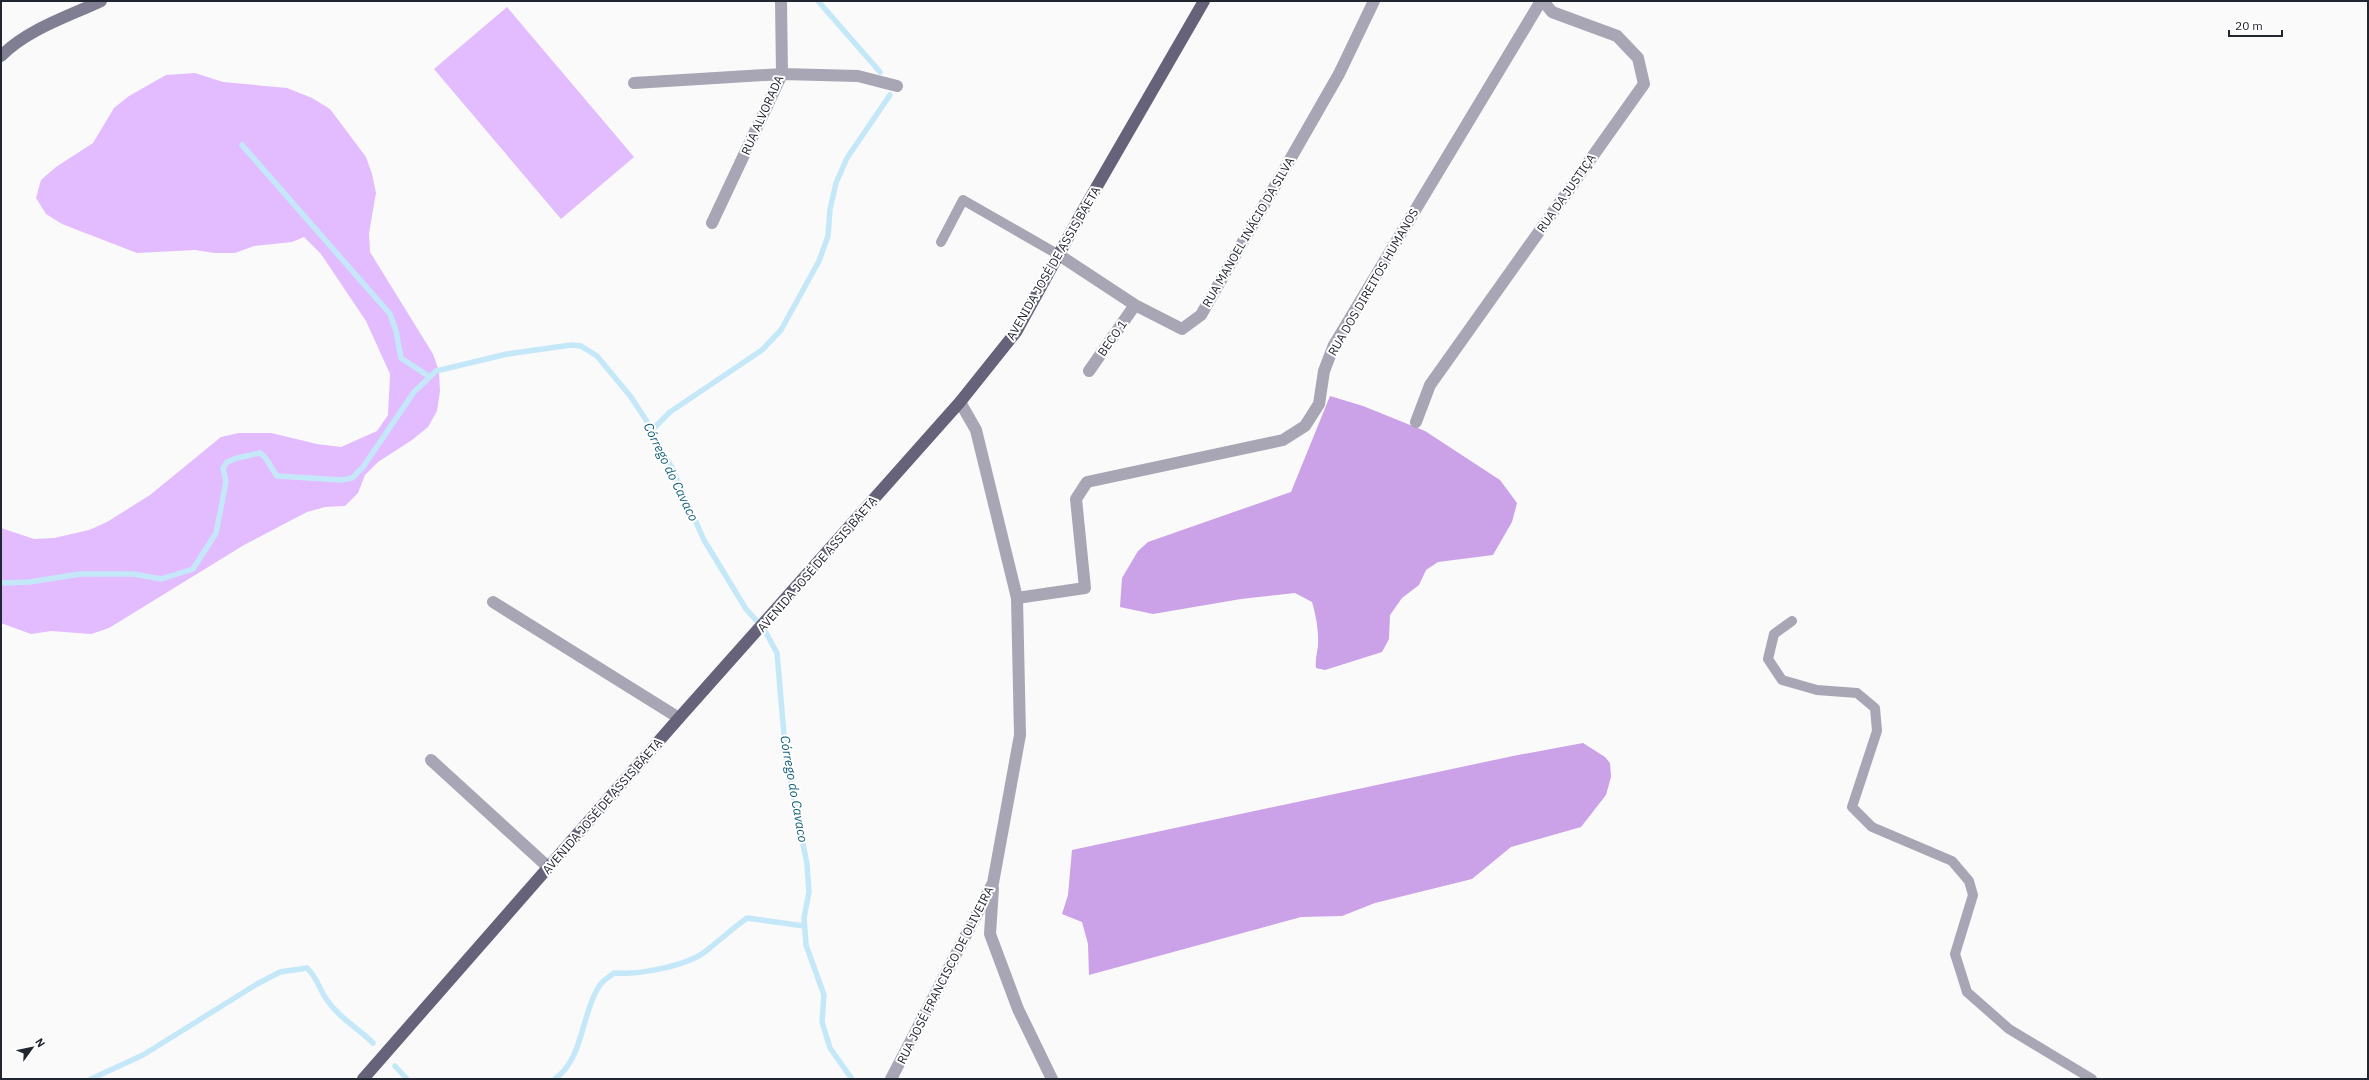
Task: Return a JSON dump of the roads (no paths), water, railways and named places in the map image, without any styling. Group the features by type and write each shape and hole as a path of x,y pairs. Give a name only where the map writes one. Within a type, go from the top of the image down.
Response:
{"main road":[{"name":"AVENIDA JOSÉ DE ASSIS BAETA","path":"363,1079 679,718 960,402 1016,332 1204,1"}],"street":[{"path":"1,56 13,44 39,29 101,1"},
{"name":"RUA ALVORADA","path":"712,223 782,74 781,1"},
{"name":"RUA MANOEL INÁCIO DA SILVA","path":"1059,255 1135,305 1182,330 1201,315 1339,74 1374,1"},
{"name":"RUA DA JUSTIÇA","path":"1416,422 1430,385 1644,84 1638,58 1617,36 1552,12 1542,1"},
{"name":"RUA DOS DIREITOS HUMANOS","path":"1017,598 1086,588 1076,499 1088,482 1283,440 1305,426 1319,404 1324,371 1334,345 1542,1"},
{"path":"634,83 782,74 858,76 897,86"},
{"name":"BECO 1","path":"1089,371 1135,305"},
{"name":"RUA JOSÉ FRANCISCO DE OLIVEIRA","path":"891,1079 993,883 1020,735 1017,598 976,430 960,402"},
{"path":"493,602 679,718"},
{"path":"431,760 548,868"},
{"path":"993,883 990,934 1018,1009 1052,1079"}],"lane":[{"path":"941,242 964,200 1059,255"},
{"path":"1792,621 1774,634 1768,659 1782,680 1817,690 1857,693 1875,708 1877,731 1852,807 1872,828 1952,861 1969,881 1973,895 1955,954 1967,992 2009,1029 2092,1079"}],"waterway":[{"path":"818,1 880,72"},
{"path":"651,431 670,412 762,350 781,330 819,261 828,236 830,209 836,183 847,158 890,95"},
{"path":"242,145 390,314 396,331 401,358 430,377"},
{"name":"Córrego do Cavaco","path":"1,583 30,582 80,574 134,574 161,579 193,569 216,533 226,482 223,468 227,462 237,458 260,453 263,455 277,476 341,480 352,478 363,467 414,392 436,371 507,354 571,345 581,346 597,356 631,397 646,420 657,444 671,466 704,540 746,609 764,629 777,653 786,758 807,864 809,892 804,918 806,945 824,995 822,1022 830,1048 852,1079"},
{"path":"555,1079 572,1059 589,1009 600,985 614,973 636,973 649,971 687,961 706,951 747,918 804,926"},
{"path":"91,1079 143,1055 257,984 280,972 307,968 332,1006 343,1018 373,1043"},
{"path":"395,1066 407,1079"}]}
